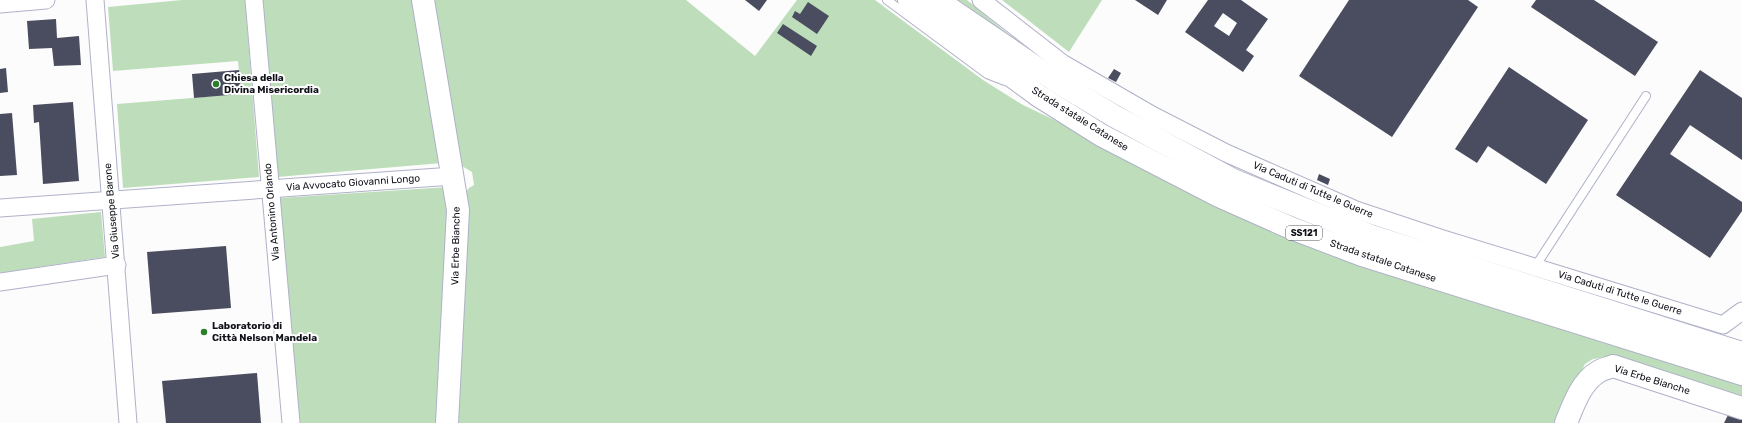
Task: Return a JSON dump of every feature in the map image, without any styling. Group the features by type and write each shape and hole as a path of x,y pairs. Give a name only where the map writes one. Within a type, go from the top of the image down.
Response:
{"main road":[{"name":"Via Erbe Bianche","path":"423,0 458,210 458,240 447,423"},
{"name":"Strada statale Catanese","path":"909,0 1039,96 1102,135 1219,196 1291,228 1362,255 1742,374"},
{"name":"Strada statale Catanese","path":"937,0 1056,80 1114,116 1233,180 1371,236 1742,354"},
{"name":"Via Erbe Bianche","path":"1566,423 1586,382 1598,372 1613,366 1742,408"}],"street":[{"path":"0,4 46,0"},
{"name":"Via Giuseppe Barone","path":"95,0 128,423"},
{"name":"Via Antonino Orlando","path":"254,0 291,423"},
{"name":"Via Caduti di Tutte le Guerre","path":"982,0 1062,62 1152,115 1226,153 1356,210 1723,325 1742,311"},
{"name":"Via Avvocato Giovanni Longo","path":"0,208 453,176"},
{"path":"0,282 116,265"}],"lane":[{"path":"887,0 987,74 1039,96"},
{"path":"1535,266 1646,96"}],"green space":[{"path":"182,0 245,0 259,177 123,188 117,104 241,94 238,61 113,71 108,7"},
{"path":"262,0 416,0 442,163 277,177"},
{"path":"432,0 686,0 755,56 797,0 875,0 983,80 1023,105 1351,261 1410,282 1742,385 1742,399 1607,357 1593,359 1585,364 1559,423 455,423 464,195 469,188 474,185 472,172 460,165"},
{"path":"958,0 967,0 1014,39"},
{"path":"1002,0 1102,0 1069,52"},
{"path":"448,187 451,227 439,423 299,423 280,198"},
{"path":"101,212 105,257 0,273 0,247 34,241 32,219"}],"building":[{"path":"745,0 767,0 759,11"},
{"path":"1135,0 1167,0 1158,15"},
{"path":"1208,0 1241,0 1268,19 1246,50 1254,56 1243,72 1185,32","holes":["1223,13 1237,23 1229,36 1214,26"]},
{"path":"1349,0 1468,0 1478,7 1392,137 1299,76"},
{"path":"1536,0 1594,0 1658,42 1635,76 1531,7"},
{"path":"808,2 829,16 817,34 792,17 795,11 800,14"},
{"path":"56,19 57,38 79,36 81,65 54,66 52,48 29,49 27,21"},
{"path":"783,24 817,46 811,56 777,33"},
{"path":"1509,67 1588,120 1546,184 1488,146 1477,163 1455,149"},
{"path":"6,68 8,92 0,93 0,69"},
{"path":"1114,69 1121,73 1116,82 1108,78"},
{"name":"Chiesa della Divina Misericordia","path":"239,70 241,94 194,98 192,74"},
{"path":"1700,70 1742,98 1742,160 1690,125 1670,154 1742,202 1742,211 1710,258 1616,195"},
{"path":"73,102 79,181 43,184 39,122 34,123 33,105"},
{"path":"12,113 17,175 0,176 0,114"},
{"path":"1319,174 1330,179 1328,185 1317,180"},
{"path":"226,246 231,308 152,314 147,252"},
{"path":"257,373 261,423 166,423 162,381"},
{"path":"1729,413 1742,419 1742,423 1724,423"}],"place":[{"name":"Chiesa della Divina Misericordia","path":"216,84"},
{"name":"Laboratorio di Città Nelson Mandela","path":"204,332"}]}
